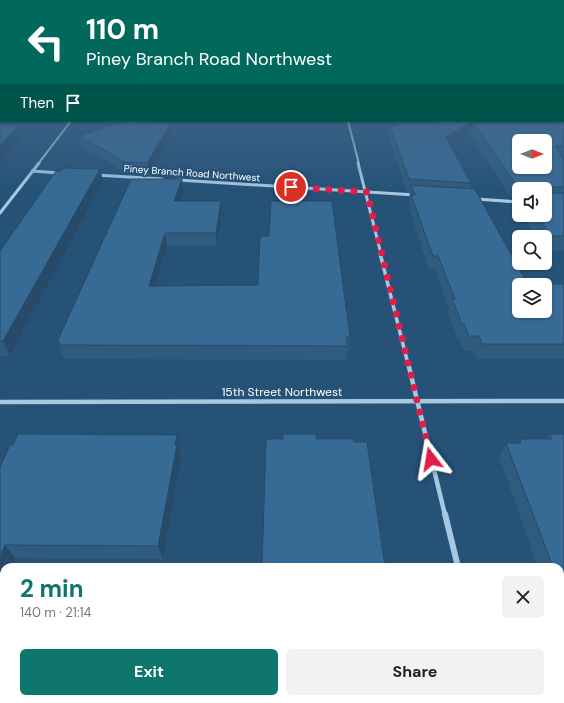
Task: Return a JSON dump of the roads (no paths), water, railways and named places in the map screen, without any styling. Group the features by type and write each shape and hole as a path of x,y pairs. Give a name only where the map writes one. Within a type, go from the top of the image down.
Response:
{"street":[{"path":"0,213 66,126"},
{"path":"349,126 367,192 457,563"},
{"path":"32,171 66,173"},
{"name":"Piney Branch Road Northwest","path":"88,174 165,179"},
{"name":"Piney Branch Road Northwest","path":"172,180 420,195"},
{"path":"473,199 512,202"},
{"name":"15th Street Northwest","path":"0,402 564,401"}]}
